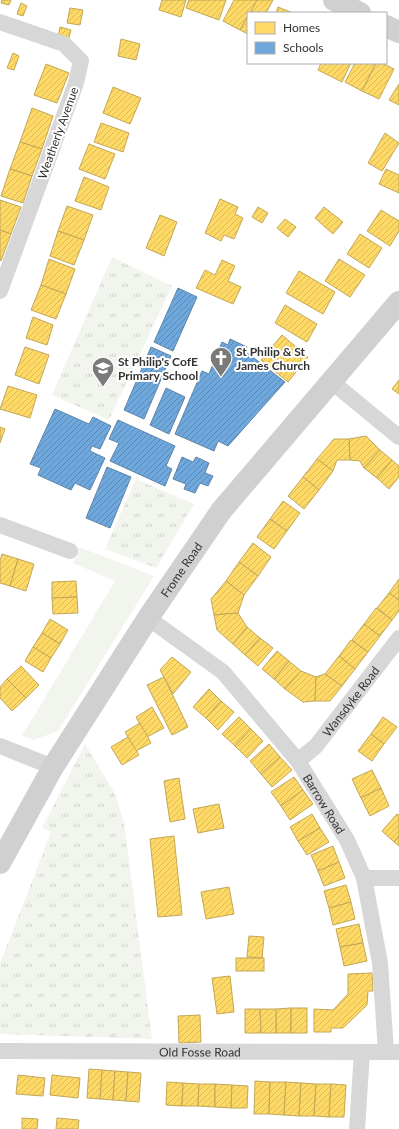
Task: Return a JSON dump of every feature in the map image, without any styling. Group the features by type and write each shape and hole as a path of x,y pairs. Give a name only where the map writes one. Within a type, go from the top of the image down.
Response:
{"street":[{"path":"334,0 358,12"},
{"name":"Weatherly Avenue","path":"0,22 64,44 81,61 76,83 0,291"},
{"path":"387,26 399,32"},
{"name":"Frome Road","path":"0,863 53,767 148,618 221,511 399,302"},
{"path":"332,382 399,437"},
{"path":"0,525 70,551"},
{"name":"Barrow Road","path":"148,618 223,672 298,761 347,840 364,878 380,963 392,1052"},
{"name":"Wansdyke Road","path":"298,761 316,746 399,638"},
{"path":"0,746 53,767"},
{"path":"364,878 399,878"},
{"name":"Old Fosse Road","path":"0,1051 392,1052"},
{"path":"357,1129 362,1052"}],"green space":[{"path":"112,257 172,286 109,420 52,395"},
{"path":"136,479 194,504 156,568 105,549"},
{"path":"79,547 154,576 58,731 34,740 22,736 115,581 73,563"},
{"path":"85,744 115,794 124,822 152,1039 0,1034 0,964 51,832 42,828"}],"building: Homes":[{"path":"2,0 11,0 9,5 1,3"},
{"path":"162,0 186,0 181,17 159,10"},
{"path":"189,0 226,0 219,20 186,8"},
{"path":"234,0 257,0 251,12 247,12 247,18 240,30 223,21"},
{"path":"257,0 273,0 267,12 251,12"},
{"path":"21,3 27,6 23,16 17,14"},
{"path":"278,7 290,12 276,12"},
{"path":"70,8 83,10 80,25 67,23"},
{"path":"247,18 247,34 240,30"},
{"path":"60,27 71,30 68,41 58,38"},
{"path":"121,39 140,44 136,60 118,56"},
{"path":"13,53 19,56 14,70 7,68"},
{"path":"46,64 69,73 57,103 34,95"},
{"path":"321,64 351,64 342,82 318,70"},
{"path":"354,64 376,64 362,91 345,82"},
{"path":"376,64 384,64 394,69 379,99 362,91"},
{"path":"399,84 399,105 389,100"},
{"path":"113,87 141,98 130,124 103,113"},
{"path":"32,108 53,116 42,149 20,142"},
{"path":"101,123 129,133 123,152 94,142"},
{"path":"385,133 399,143 382,171 368,163"},
{"path":"20,142 42,149 32,176 10,169"},
{"path":"89,144 115,154 105,179 79,169"},
{"path":"10,169 32,176 23,203 1,196"},
{"path":"386,169 399,175 399,193 379,184"},
{"path":"84,177 109,187 101,210 75,201"},
{"path":"220,199 238,207 235,214 243,218 234,239 224,235 221,241 205,233"},
{"path":"0,200 21,207 11,234 0,230"},
{"path":"67,206 93,215 84,240 58,231"},
{"path":"258,207 268,213 262,223 252,217"},
{"path":"324,207 343,222 333,234 315,218"},
{"path":"381,210 399,221 399,231 390,246 367,231"},
{"path":"160,215 177,222 164,256 146,248"},
{"path":"285,219 296,227 288,237 277,228"},
{"path":"0,230 11,234 1,261 0,260"},
{"path":"58,231 84,240 74,265 50,256"},
{"path":"360,234 382,248 369,268 347,254"},
{"path":"49,259 75,269 66,294 41,285"},
{"path":"339,259 365,275 350,297 325,281"},
{"path":"222,260 235,266 228,281 241,287 233,304 196,288 205,270 215,275"},
{"path":"299,271 335,292 323,314 286,293"},
{"path":"41,285 66,294 56,319 31,310"},
{"path":"285,305 317,324 307,342 275,323"},
{"path":"33,317 53,325 47,345 26,338"},
{"path":"282,335 308,357 288,382 261,360"},
{"path":"25,347 49,355 39,384 15,375"},
{"path":"399,380 399,394 392,389"},
{"path":"8,386 37,395 30,418 0,409"},
{"path":"0,427 5,429 0,443"},
{"path":"366,436 380,450 364,468 360,461 350,460 349,439"},
{"path":"334,439 349,439 350,460 337,460 333,471 317,459"},
{"path":"380,450 392,460 377,478 364,468"},
{"path":"317,459 333,471 319,490 303,477"},
{"path":"392,460 399,466 399,477 389,489 377,478"},
{"path":"303,477 319,490 304,509 288,496"},
{"path":"283,501 300,513 287,531 270,519"},
{"path":"270,519 287,531 274,549 257,537"},
{"path":"253,543 271,557 258,576 239,562"},
{"path":"2,554 18,559 10,586 0,583 0,561"},
{"path":"18,559 34,564 26,591 10,586"},
{"path":"239,562 258,576 244,595 226,581"},
{"path":"399,579 399,600 389,593"},
{"path":"76,581 77,597 52,598 52,582"},
{"path":"226,581 244,595 238,613 214,615 211,599"},
{"path":"389,593 399,600 399,611 392,620 377,608"},
{"path":"77,597 78,613 53,614 52,598"},
{"path":"376,608 392,620 380,636 364,624"},
{"path":"238,613 247,627 233,644 217,630 214,615"},
{"path":"50,619 68,630 60,644 42,633"},
{"path":"364,624 380,636 368,652 352,640"},
{"path":"247,627 260,638 245,655 233,644"},
{"path":"42,633 60,644 51,658 33,647"},
{"path":"260,638 273,648 258,666 245,655"},
{"path":"351,640 368,652 355,669 339,656"},
{"path":"33,647 51,658 43,672 25,661"},
{"path":"277,651 289,661 274,679 262,669"},
{"path":"339,656 355,669 342,686 325,674"},
{"path":"172,657 191,672 173,694 160,670"},
{"path":"289,661 301,671 285,689 274,679"},
{"path":"21,666 39,685 26,698 7,679"},
{"path":"301,671 316,677 315,701 303,702 285,689"},
{"path":"325,674 342,686 330,701 315,701 316,677"},
{"path":"164,677 188,727 172,735 147,685"},
{"path":"7,679 26,698 12,711 0,698 0,687"},
{"path":"209,689 221,701 206,718 193,707"},
{"path":"221,701 234,712 218,730 206,718"},
{"path":"152,707 164,728 147,737 136,717"},
{"path":"239,717 251,729 235,746 222,734"},
{"path":"383,717 397,727 384,744 371,734"},
{"path":"140,723 151,743 136,751 125,732"},
{"path":"251,729 263,741 247,758 235,746"},
{"path":"371,734 384,744 372,761 358,751"},
{"path":"128,737 139,755 122,765 111,747"},
{"path":"269,744 280,757 261,774 250,761"},
{"path":"280,757 292,770 272,787 261,774"},
{"path":"372,770 381,788 361,798 352,779"},
{"path":"294,777 303,790 281,806 271,792"},
{"path":"179,778 185,819 170,822 164,781"},
{"path":"381,788 389,806 370,816 361,798"},
{"path":"303,790 313,804 290,820 281,806"},
{"path":"219,804 224,828 198,833 193,809"},
{"path":"312,814 320,828 298,841 290,827"},
{"path":"397,814 399,815 399,836 394,842 382,831"},
{"path":"320,828 329,842 307,855 298,841"},
{"path":"174,836 182,915 158,917 150,839"},
{"path":"399,836 399,846 394,842"},
{"path":"333,846 339,862 318,871 311,855"},
{"path":"339,862 345,878 324,886 318,871"},
{"path":"346,885 351,902 329,908 324,891"},
{"path":"229,887 234,914 206,919 201,892"},
{"path":"351,902 355,919 333,925 329,908"},
{"path":"359,924 363,943 340,947 336,929"},
{"path":"249,936 264,937 262,958 247,957"},
{"path":"363,943 367,961 344,966 340,947"},
{"path":"236,958 264,958 264,971 236,971"},
{"path":"372,973 373,991 368,991 367,1005 343,1028 331,1028 331,1032 314,1032 314,1009 333,1010 348,994 348,974"},
{"path":"230,976 234,1012 217,1014 212,978"},
{"path":"291,1008 291,1033 276,1033 276,1009"},
{"path":"291,1008 307,1008 307,1033 291,1033"},
{"path":"245,1009 260,1009 261,1033 245,1033"},
{"path":"260,1009 276,1009 276,1033 261,1033"},
{"path":"200,1015 201,1042 179,1043 178,1016"},
{"path":"89,1069 102,1070 100,1099 87,1098"},
{"path":"102,1070 115,1071 113,1100 100,1099"},
{"path":"115,1071 128,1072 126,1101 113,1100"},
{"path":"128,1072 141,1073 139,1102 126,1101"},
{"path":"18,1075 45,1078 43,1096 16,1094"},
{"path":"52,1075 80,1078 78,1098 50,1095"},
{"path":"255,1081 270,1082 269,1114 254,1114"},
{"path":"167,1082 183,1083 182,1106 166,1105"},
{"path":"270,1082 286,1082 284,1115 269,1114"},
{"path":"286,1082 301,1083 299,1116 284,1115"},
{"path":"183,1083 199,1084 198,1106 182,1106"},
{"path":"301,1083 316,1084 314,1116 299,1116"},
{"path":"199,1084 215,1084 215,1107 198,1106"},
{"path":"215,1084 232,1085 231,1108 215,1107"},
{"path":"316,1084 331,1084 329,1117 314,1116"},
{"path":"331,1084 346,1085 344,1117 329,1117"},
{"path":"232,1085 248,1086 247,1108 231,1108"},
{"path":"22,1118 38,1119 37,1129 22,1129"},
{"path":"57,1118 79,1120 78,1129 56,1129"}],"building: Schools":[{"path":"178,288 197,297 173,351 154,342"},
{"path":"230,339 247,347 245,351 285,382 228,446 218,441 214,451 175,434 202,371 209,374 222,342 228,345"},
{"path":"151,347 171,356 144,419 124,410"},
{"path":"166,388 185,397 169,434 150,425"},
{"path":"55,409 89,424 93,417 111,426 100,449 92,446 90,451 105,458 90,490 75,483 71,490 38,475 41,468 30,464"},
{"path":"118,420 175,446 166,466 172,469 165,486 110,461 119,443 109,439"},
{"path":"182,457 193,462 196,457 209,463 205,473 213,476 208,486 200,483 195,493 184,489 186,484 173,479"},
{"path":"107,467 131,477 110,528 86,518"}],"place":[{"name":"St Philip & St James Church","path":"221,378"},
{"name":"St Philip's CofE Primary School","path":"103,388"}]}
